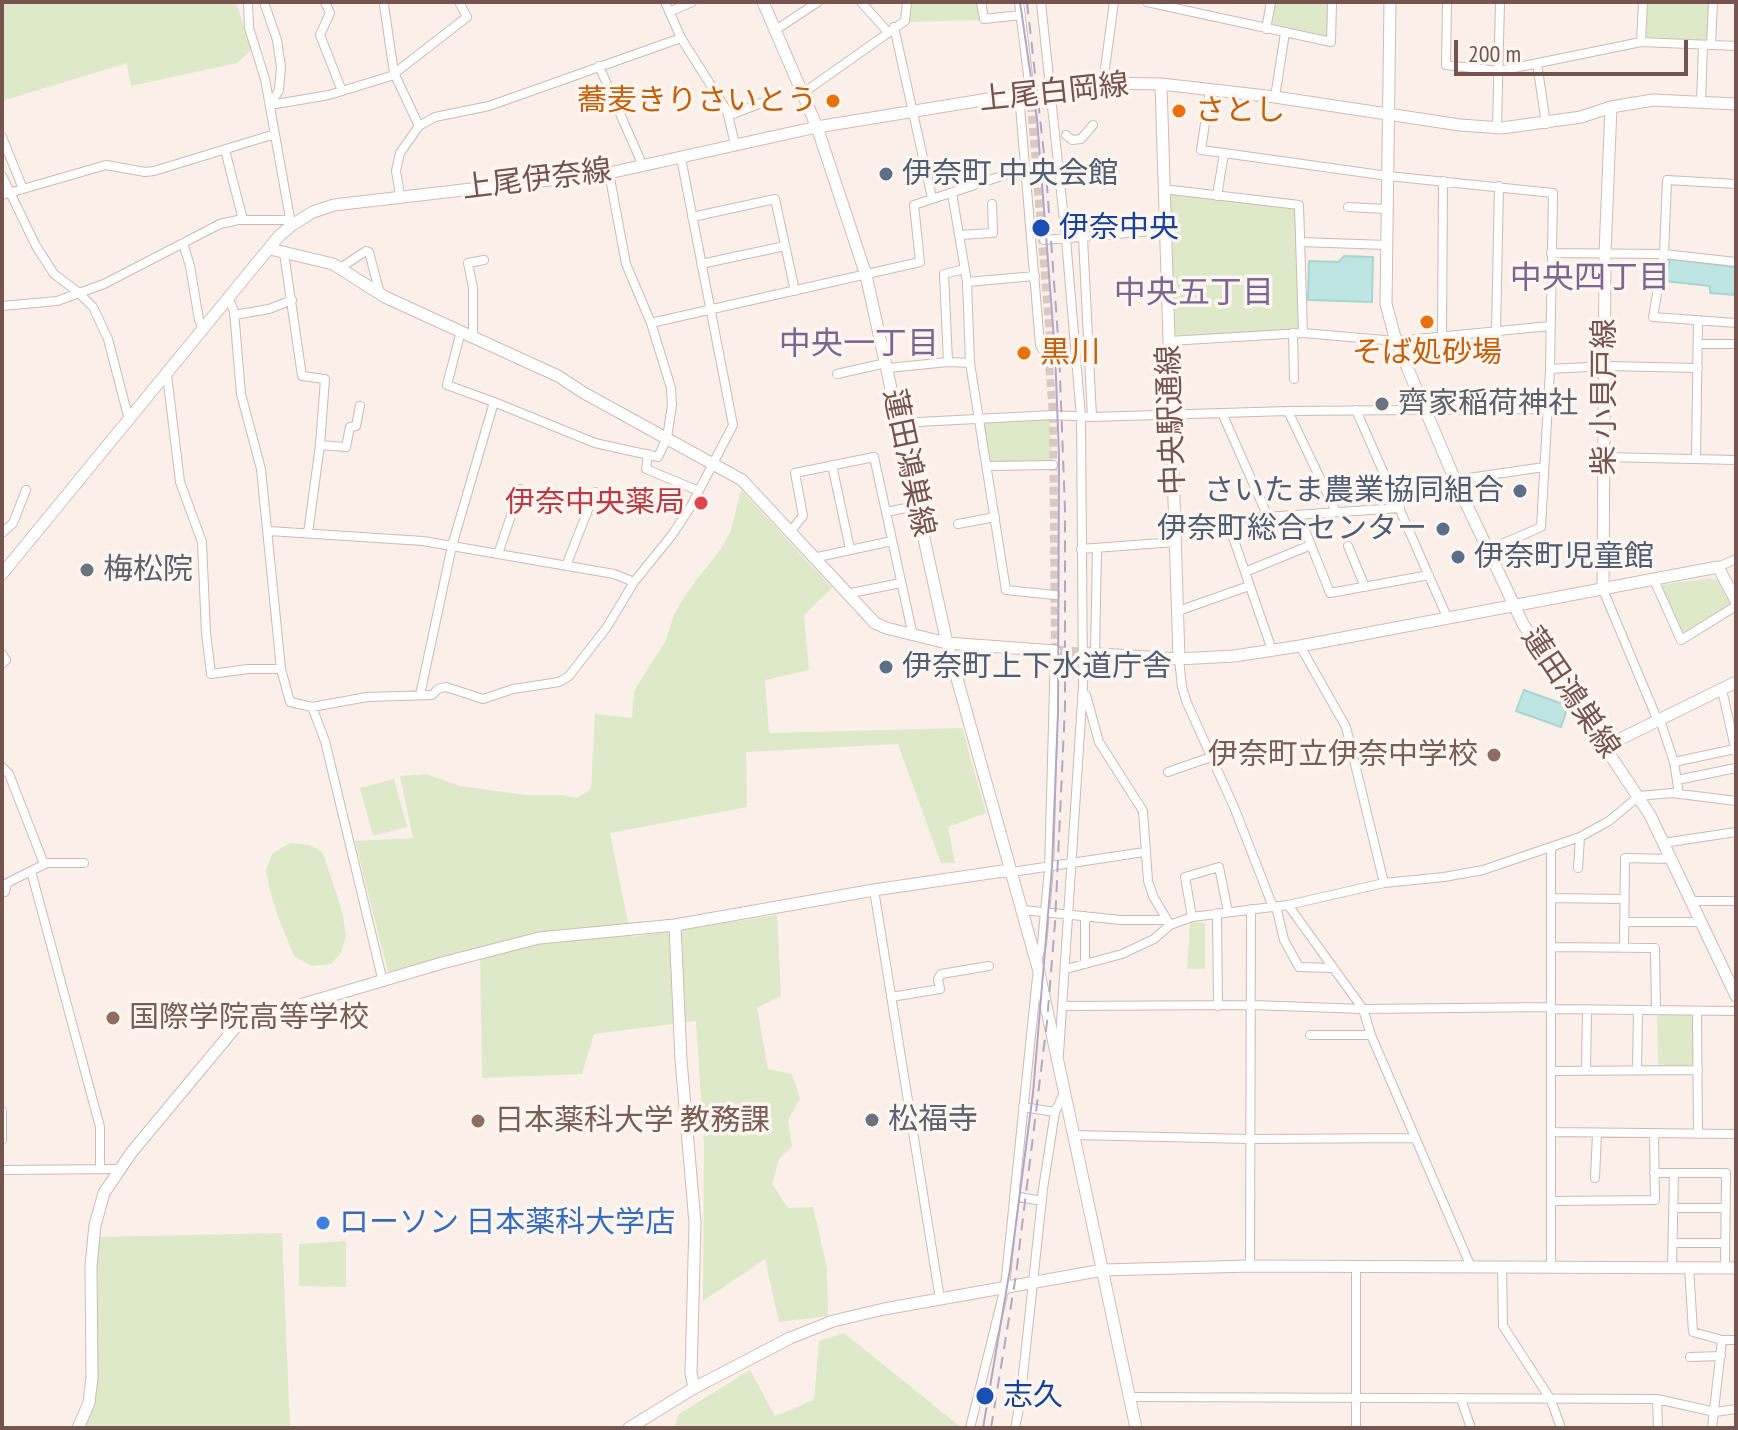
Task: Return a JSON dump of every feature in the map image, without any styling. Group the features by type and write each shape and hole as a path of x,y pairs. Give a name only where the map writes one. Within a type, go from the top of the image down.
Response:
{"street":[{"path":"2,306 57,301 104,284 220,224 243,220 290,222 286,184 265,79 249,28 248,2"},
{"path":"325,2 330,13 320,35 342,91"},
{"path":"270,105 342,91 394,73 467,17 459,2"},
{"path":"665,2 681,38 728,116 735,144"},
{"path":"669,12 692,2"},
{"name":"蓮田鴻巣線","path":"763,2 817,127 866,275 947,643 1037,964 1136,1428"},
{"path":"777,29 818,2"},
{"path":"861,2 891,29 932,198"},
{"path":"803,93 905,21 907,2"},
{"path":"981,2 984,19 1021,15"},
{"path":"1019,2 1026,168 1040,345 1049,362"},
{"path":"1041,2 1081,417 1081,549 1090,653"},
{"path":"1103,83 1114,2"},
{"path":"1147,2 1173,5 1331,42 1332,2"},
{"path":"1266,29 1271,2"},
{"path":"1390,2 1386,304 1396,341 1455,480 1514,607 1718,567 1736,559"},
{"path":"1447,2 1446,65 1499,71 1641,42 1736,46"},
{"path":"1497,128 1500,2"},
{"path":"1641,42 1643,2"},
{"path":"1701,101 1713,2"},
{"path":"265,5 277,40 281,67 279,90 270,105"},
{"path":"384,5 394,73 419,126"},
{"path":"1275,97 1285,33"},
{"path":"400,195 396,171 400,153 419,126 435,117 489,106 681,38"},
{"path":"1537,63 1546,124"},
{"path":"599,66 643,166"},
{"name":"上尾白岡線","path":"817,127 1103,83 1161,84 1275,97 1497,128 1546,124 1653,100 1736,104"},
{"name":"中央駅通線","path":"1161,84 1179,659"},
{"path":"1210,90 1201,150 1388,176 1553,193 1550,369 1541,527 1488,550"},
{"path":"728,116 761,103"},
{"name":"柴 小貝戸線","path":"1603,590 1605,253 1611,107"},
{"path":"1066,135 1072,140 1081,139 1093,125"},
{"name":"上尾伊奈線","path":"2,574 290,222 334,205 609,173 817,127"},
{"path":"6,194 106,165 154,171 275,134"},
{"path":"2,137 23,189"},
{"path":"225,150 243,220"},
{"path":"1217,196 1224,153"},
{"path":"229,299 234,315 237,370 261,469 281,669 290,702 312,707 367,697 432,695 446,687 483,699 513,689 559,682 569,676 607,627 634,582 672,535 733,425 681,158"},
{"path":"651,323 920,262 914,205 1026,168"},
{"path":"461,331 447,385 595,443 658,457 667,438 671,388 651,323 626,264 609,173"},
{"path":"2,176 6,194 54,274 93,307 108,339 129,420"},
{"path":"1736,184 1667,180 1664,254 1653,317 1736,323"},
{"path":"1442,336 1443,181"},
{"path":"1496,331 1499,186"},
{"path":"1163,189 1299,205 1301,242 1294,379"},
{"path":"952,193 967,282 970,363 1006,590 1055,595"},
{"path":"692,217 775,199 795,291"},
{"path":"959,235 993,233 992,204"},
{"path":"1348,207 1386,209"},
{"path":"1044,240 1165,230"},
{"path":"1083,238 1092,417"},
{"path":"1301,242 1386,245"},
{"path":"183,243 199,320 204,330"},
{"path":"701,264 785,246"},
{"path":"270,249 340,268 380,294 558,376 742,480 875,623 947,643 1055,651 1049,869 1005,1287 970,1428"},
{"path":"340,268 369,252 380,294"},
{"path":"284,253 302,376 325,379 308,533"},
{"path":"1551,253 1664,254 1736,262"},
{"path":"473,337 473,288 468,263 484,260"},
{"path":"948,362 944,274 965,269"},
{"path":"967,282 1035,276"},
{"path":"234,315 269,309 292,300"},
{"path":"1696,458 1698,320"},
{"path":"1169,341 1298,333 1396,341 1550,326"},
{"path":"1698,344 1736,344"},
{"path":"837,374 887,366 970,363"},
{"path":"1550,369 1606,366 1698,368"},
{"path":"167,375 180,482 202,542 211,674 281,669"},
{"path":"420,695 452,546 494,402"},
{"path":"320,445 346,447 350,427 356,426 360,406"},
{"path":"899,423 1053,415 1092,417 1288,411 1548,409"},
{"path":"1356,410 1447,617"},
{"path":"1288,411 1336,512"},
{"path":"1222,413 1268,517"},
{"path":"648,454 646,469 699,491"},
{"path":"790,532 803,516 795,473 874,457 913,636"},
{"path":"1605,457 1736,460"},
{"path":"832,465 850,549"},
{"path":"987,466 1053,465"},
{"path":"1455,480 1544,467"},
{"path":"498,554 520,489"},
{"path":"2,533 13,523 26,490"},
{"path":"566,566 595,492"},
{"path":"886,512 916,506"},
{"path":"1175,523 1400,508"},
{"path":"1299,515 1330,593 1429,575"},
{"path":"958,524 995,517"},
{"path":"1227,520 1272,650"},
{"path":"269,531 423,541 614,574 634,582"},
{"path":"813,558 892,541"},
{"path":"1081,549 1175,542"},
{"path":"1245,572 1311,545"},
{"path":"1348,546 1365,587"},
{"path":"1058,1064 1083,686 1090,653 1097,548"},
{"path":"1654,580 1681,640 1736,604 1718,567"},
{"path":"845,594 901,583"},
{"path":"1178,611 1249,586"},
{"path":"1603,590 1659,720 1674,762 1679,794"},
{"name":"蓮田鴻巣線","path":"1090,653 1179,659 1272,650 1514,607 1551,670 1639,796 1732,981 1736,996"},
{"path":"1300,646 1346,727 1384,883"},
{"path":"2,654 6,660 2,664"},
{"path":"1179,659 1182,687 1275,906 1284,940 1299,967 1332,968"},
{"path":"1606,746 1736,682"},
{"path":"1083,686 1099,742 1143,811 1148,881 1171,922"},
{"path":"1674,762 1735,745 1722,690"},
{"path":"312,707 325,741 383,982"},
{"path":"1168,772 1211,757"},
{"path":"2,767 9,774 44,864"},
{"path":"1677,780 1736,768"},
{"path":"1023,910 1171,922 1288,905 1384,883 1483,870 1580,837 1609,821 1639,796 1679,794 1736,801"},
{"path":"1663,843 1736,832"},
{"path":"1578,868 1580,837"},
{"path":"1551,847 1551,1267"},
{"path":"78,1428 89,1403 92,1377 91,1266 95,1225 104,1193 207,1059 239,1023 539,938 675,925 874,890 1003,871 1049,869 1144,852"},
{"path":"1624,948 1625,858 1671,859"},
{"path":"2,893 7,883 44,864 84,863"},
{"path":"1192,917 1185,877 1219,867 1228,912"},
{"path":"31,871 100,1127 100,1169"},
{"path":"874,890 940,1299"},
{"path":"1551,898 1624,899"},
{"path":"1691,901 1736,901"},
{"path":"1288,905 1363,1009 1371,1035 1471,1267"},
{"path":"1250,1266 1251,909"},
{"path":"1217,913 1218,1006"},
{"path":"1085,916 1085,964"},
{"path":"1066,969 1122,954 1154,939 1171,922"},
{"path":"1624,922 1700,922"},
{"path":"675,925 681,1060 695,1223 691,1373 694,1388"},
{"path":"1551,947 1655,948 1656,1010"},
{"path":"891,997 940,989 938,979 941,974 989,966"},
{"path":"1063,1006 1252,1005 1363,1009 1736,1011"},
{"path":"1586,1070 1587,1010"},
{"path":"1637,1070 1638,1010"},
{"path":"1697,1011 1698,1134"},
{"path":"1310,1035 1371,1035"},
{"path":"1551,1071 1698,1070"},
{"path":"1015,1428 1055,1112 1065,1092"},
{"path":"1023,1107 1055,1112"},
{"path":"2,1111 2,1140"},
{"path":"1551,1132 1736,1134"},
{"path":"1595,1178 1597,1133"},
{"path":"1551,1201 1655,1200 1654,1133"},
{"path":"1075,1135 1250,1139 1415,1138"},
{"path":"2,1170 121,1169"},
{"path":"629,1428 694,1388 811,1328 862,1313 1103,1270 1250,1266 1730,1268 1725,1243 1726,1173 1654,1173"},
{"path":"1672,1267 1674,1173"},
{"path":"1014,1196 1042,1201"},
{"path":"1673,1208 1725,1208"},
{"path":"1673,1243 1725,1243"},
{"path":"1356,1267 1356,1428"},
{"path":"1502,1267 1503,1326 1551,1400 1561,1428"},
{"path":"1689,1267 1693,1332 1722,1340 1736,1340"},
{"path":"1712,1428 1722,1340"},
{"path":"1690,1357 1721,1356"},
{"path":"1129,1397 1657,1399 1715,1412 1736,1409"},
{"path":"1461,1399 1471,1428"},
{"path":"1657,1399 1658,1428"}],"green space":[{"path":"2,2 236,2 251,50 237,63 131,86 127,63 2,101"},
{"path":"911,2 978,2 980,20 909,22"},
{"path":"1274,2 1329,2 1329,37 1269,23"},
{"path":"1648,2 1711,2 1709,41 1646,37"},
{"path":"1170,194 1296,207 1300,329 1172,336"},
{"path":"1050,418 1052,461 989,464 984,423"},
{"path":"741,490 832,588 804,615 809,670 765,680 769,733 962,728 986,813 948,827 955,863 941,863 898,744 746,752 747,807 610,833 631,937 777,915 781,996 757,1008 768,1069 792,1074 800,1098 788,1120 792,1146 779,1159 772,1184 788,1208 813,1207 827,1268 828,1316 779,1322 765,1259 703,1301 704,1144 696,1021 594,1034 582,1074 482,1078 480,947 388,972 355,841 413,838 400,776 426,774 460,786 526,795 577,798 591,789 595,714 632,718 634,691 666,640 674,614 721,549 731,530"},
{"path":"1711,578 1717,580 1731,605 1681,634 1661,585"},
{"path":"394,779 407,827 373,836 360,788"},
{"path":"290,843 309,845 322,852 326,862 342,911 346,936 341,953 331,964 312,966 294,956 278,917 266,869 273,853"},
{"path":"1190,922 1205,923 1205,969 1187,969"},
{"path":"1657,1013 1689,1013 1694,1018 1694,1064 1690,1067 1658,1066"},
{"path":"282,1233 290,1428 87,1428 94,1237"},
{"path":"346,1241 346,1287 299,1286 299,1244"},
{"path":"844,1333 962,1428 674,1428 679,1414 750,1370 775,1416 814,1400 819,1341"}],"water":[{"path":"1344,256 1373,257 1372,302 1308,300 1309,261 1339,262"},
{"path":"1670,259 1736,267 1736,295 1710,293 1710,286 1665,281"},
{"path":"1524,690 1568,706 1561,727 1516,711"}],"tunnel":[{"path":"1030,92 1051,349 1055,651"},
{"path":"1055,651 1084,653"}],"tram line":[{"path":"983,1428 1010,1269 1033,1093 1052,867 1058,712 1059,455 1055,352 1037,119 1020,2"}],"railway":[{"path":"991,1428 1016,1275 1047,1022 1065,707 1065,510 1059,350 1046,172 1027,2"}],"place":[{"name":"蕎麦きりさいとう","path":"833,101"},
{"name":"さとし","path":"1179,111"},
{"name":"伊奈町 中央会館","path":"886,174"},
{"name":"伊奈中央","path":"1041,228"},
{"name":"そば処砂場","path":"1427,322"},
{"name":"黒川","path":"1024,353"},
{"name":"齊家稲荷神社","path":"1382,404"},
{"name":"さいたま農業協同組合","path":"1520,491"},
{"name":"伊奈中央薬局","path":"701,503"},
{"name":"伊奈町総合センター","path":"1443,529"},
{"name":"伊奈町児童館","path":"1458,557"},
{"name":"梅松院","path":"87,570"},
{"name":"伊奈町上下水道庁舎","path":"886,667"},
{"name":"伊奈町立伊奈中学校","path":"1494,755"},
{"name":"国際学院高等学校","path":"113,1018"},
{"name":"松福寺","path":"872,1120"},
{"name":"日本薬科大学 教務課","path":"478,1121"},
{"name":"ローソン 日本薬科大学店","path":"323,1223"},
{"name":"志久","path":"985,1396"}],"district":[{"name":"中央四丁目","path":"1590,279"},
{"name":"中央五丁目","path":"1194,294"},
{"name":"中央一丁目","path":"859,345"}]}
